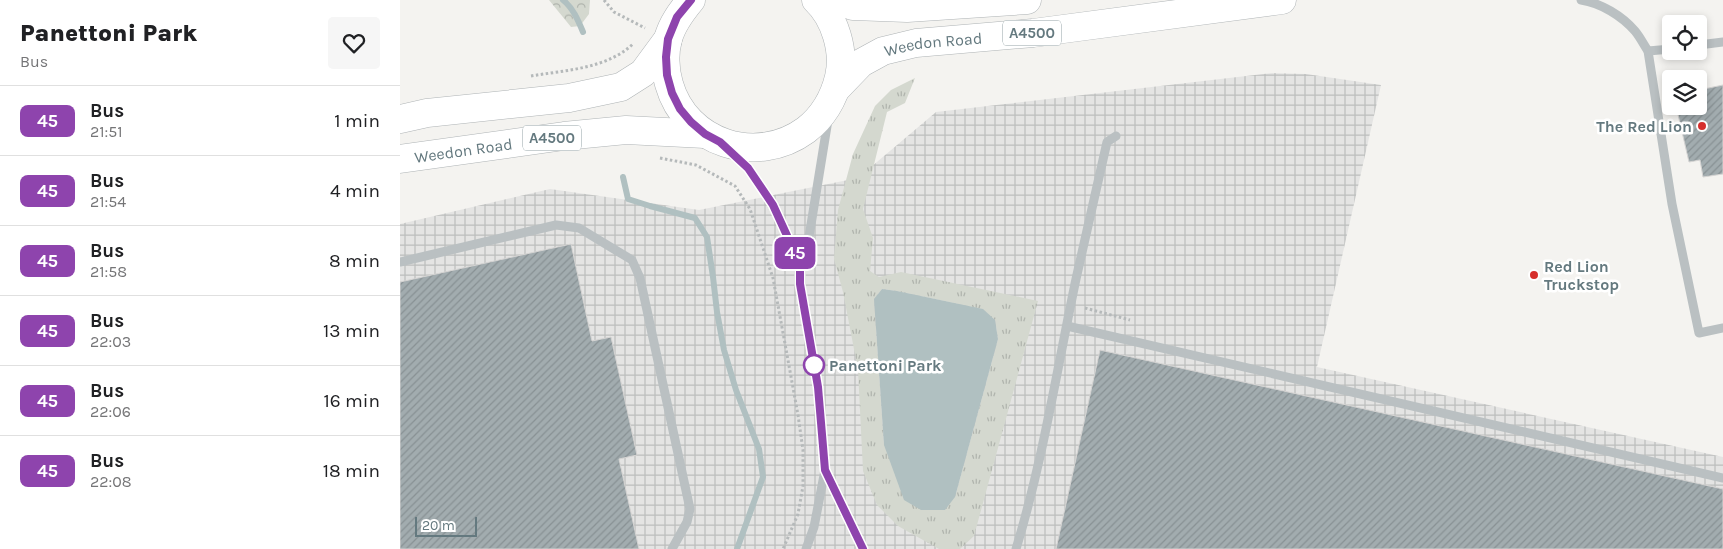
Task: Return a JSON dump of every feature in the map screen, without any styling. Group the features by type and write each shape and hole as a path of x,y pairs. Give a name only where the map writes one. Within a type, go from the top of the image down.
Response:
{"highway":[{"path":"691,0 677,17 653,31 666,66 672,93 680,109 691,122 712,138"},
{"path":"816,0 830,18 837,35 840,71 833,96"},
{"name":"Weedon Road","path":"836,0 853,6 907,8 1027,0"},
{"name":"Weedon Road","path":"400,159 564,136 626,130 712,138 745,148 770,147 794,138 815,123 833,96 861,63 882,51 916,43 1033,33 1282,0"},
{"name":"A4500","path":"400,119 428,113 569,98 621,88 643,73 653,31"}],"street":[{"path":"1581,0 1614,12 1635,31 1648,51 1672,204 1699,333 1723,328"},
{"path":"1707,44 1723,42"},
{"path":"1648,51 1662,50"},
{"path":"806,549 814,527 825,470 818,387 800,284 800,264 808,244 833,96"},
{"path":"1016,549 1027,514 1106,142 1116,136"},
{"path":"712,138 748,168 773,205 800,264"},
{"path":"400,262 556,226 579,228 632,260 640,278 690,509 687,522 672,549"},
{"path":"1067,326 1723,478"},
{"path":"825,470 863,549"}],"path":[{"path":"604,0 614,12 653,31"},
{"path":"641,34 653,31"},
{"path":"529,76 579,69 605,61 620,54 637,39"},
{"path":"657,157 696,165 735,186 750,209 773,278 803,450 803,486 798,514 783,549"}],"shaded area":[{"path":"1272,73 1306,74 1381,85 1317,367 1723,457 1723,549 400,549 400,224 550,189 699,210 858,178 936,112"},
{"path":"882,289 983,309 995,320 998,339 955,497 945,510 921,510 904,500 884,445 874,299"}],"green space":[{"path":"549,0 590,0 589,14 580,26 571,27"},
{"path":"915,78 905,103 887,112 863,209 873,238 870,271 879,277 901,272 1038,301 974,536 960,549 939,549 898,526 877,505 863,471 858,370 843,292 834,259 838,210 853,154 875,106 891,90","holes":["882,289 982,309 995,320 998,339 955,497 884,445 874,299"]}],"building":[{"name":"The Red Lion","path":"1723,85 1723,174 1703,177 1700,160 1689,162 1678,115 1707,115 1707,88"},
{"path":"571,244 592,341 611,337 637,455 619,459 639,549 400,549 400,282"},
{"path":"1100,350 1723,489 1723,549 1056,549"}],"waterway":[{"path":"563,0 572,10 583,32"},
{"path":"623,177 628,199 695,218 707,237 724,350 736,390 759,449 763,477 737,549"}],"bus line":[{"name":"45","path":"691,0 677,17 668,39 667,75 672,93 680,109 691,122 705,134 720,142 748,168 773,205 800,264 800,284 818,387 825,470 863,549"}],"place":[{"name":"The Red Lion","path":"1702,126"},
{"name":"Red Lion Truckstop","path":"1534,275"},
{"name":"Panettoni Park","path":"814,365"}]}
